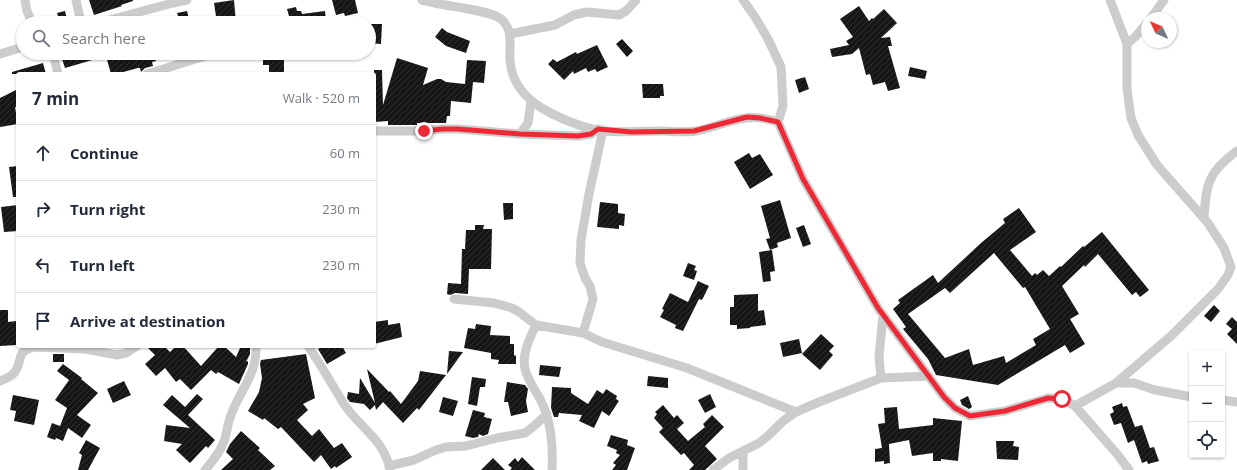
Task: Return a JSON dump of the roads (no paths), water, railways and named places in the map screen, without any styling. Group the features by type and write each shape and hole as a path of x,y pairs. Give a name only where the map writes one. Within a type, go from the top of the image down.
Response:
{"street":[{"path":"25,0 29,16"},
{"path":"76,0 79,16"},
{"path":"122,16 172,1 187,0"},
{"path":"422,0 431,3 486,12 500,17 506,24 510,34 511,70 516,82 531,101 542,109 578,125 600,130 632,132 694,131 747,117 778,122"},
{"path":"510,34 555,25 574,15 587,12 619,15 626,11 636,0"},
{"path":"743,0 755,16 781,66 784,106 778,122 803,179 845,253 884,315 950,402 955,408 970,416 1005,411 1048,398 1062,399 1075,406 1129,470"},
{"path":"1110,0 1128,44 1127,89 1131,118 1138,135 1157,165 1204,218 1224,248 1237,262"},
{"path":"1155,12 1164,0"},
{"path":"1128,44 1141,30"},
{"path":"0,54 16,49"},
{"path":"55,60 58,72"},
{"path":"153,72 192,60"},
{"path":"520,134 528,123 531,101"},
{"path":"376,131 458,129 520,134 578,136 591,134 600,130"},
{"path":"583,333 593,299 590,286 585,278 580,263 581,240 600,130"},
{"path":"1204,218 1208,182 1214,171 1237,151"},
{"path":"1075,406 1116,383 1171,336 1218,289 1228,275 1231,267 1224,248"},
{"path":"454,300 494,303 512,308 536,325 583,333 602,342 687,368 796,412"},
{"path":"881,378 879,357 884,315"},
{"path":"536,325 527,344 525,369 528,378 540,396 547,414 553,448 552,470"},
{"path":"0,380 9,377 15,372 20,354 28,348"},
{"path":"60,348 86,349 117,356 134,348"},
{"path":"205,470 219,452 224,440 230,416 237,400 245,388 253,368 256,348"},
{"path":"309,348 347,408 368,430 379,445 390,468 446,447 466,446 525,433 547,414"},
{"path":"713,470 728,458 759,443 783,421 796,412 881,378 929,376"},
{"path":"1116,383 1134,383 1155,390 1189,396"},
{"path":"1225,400 1237,402"},
{"path":"743,451 743,470"}]}
